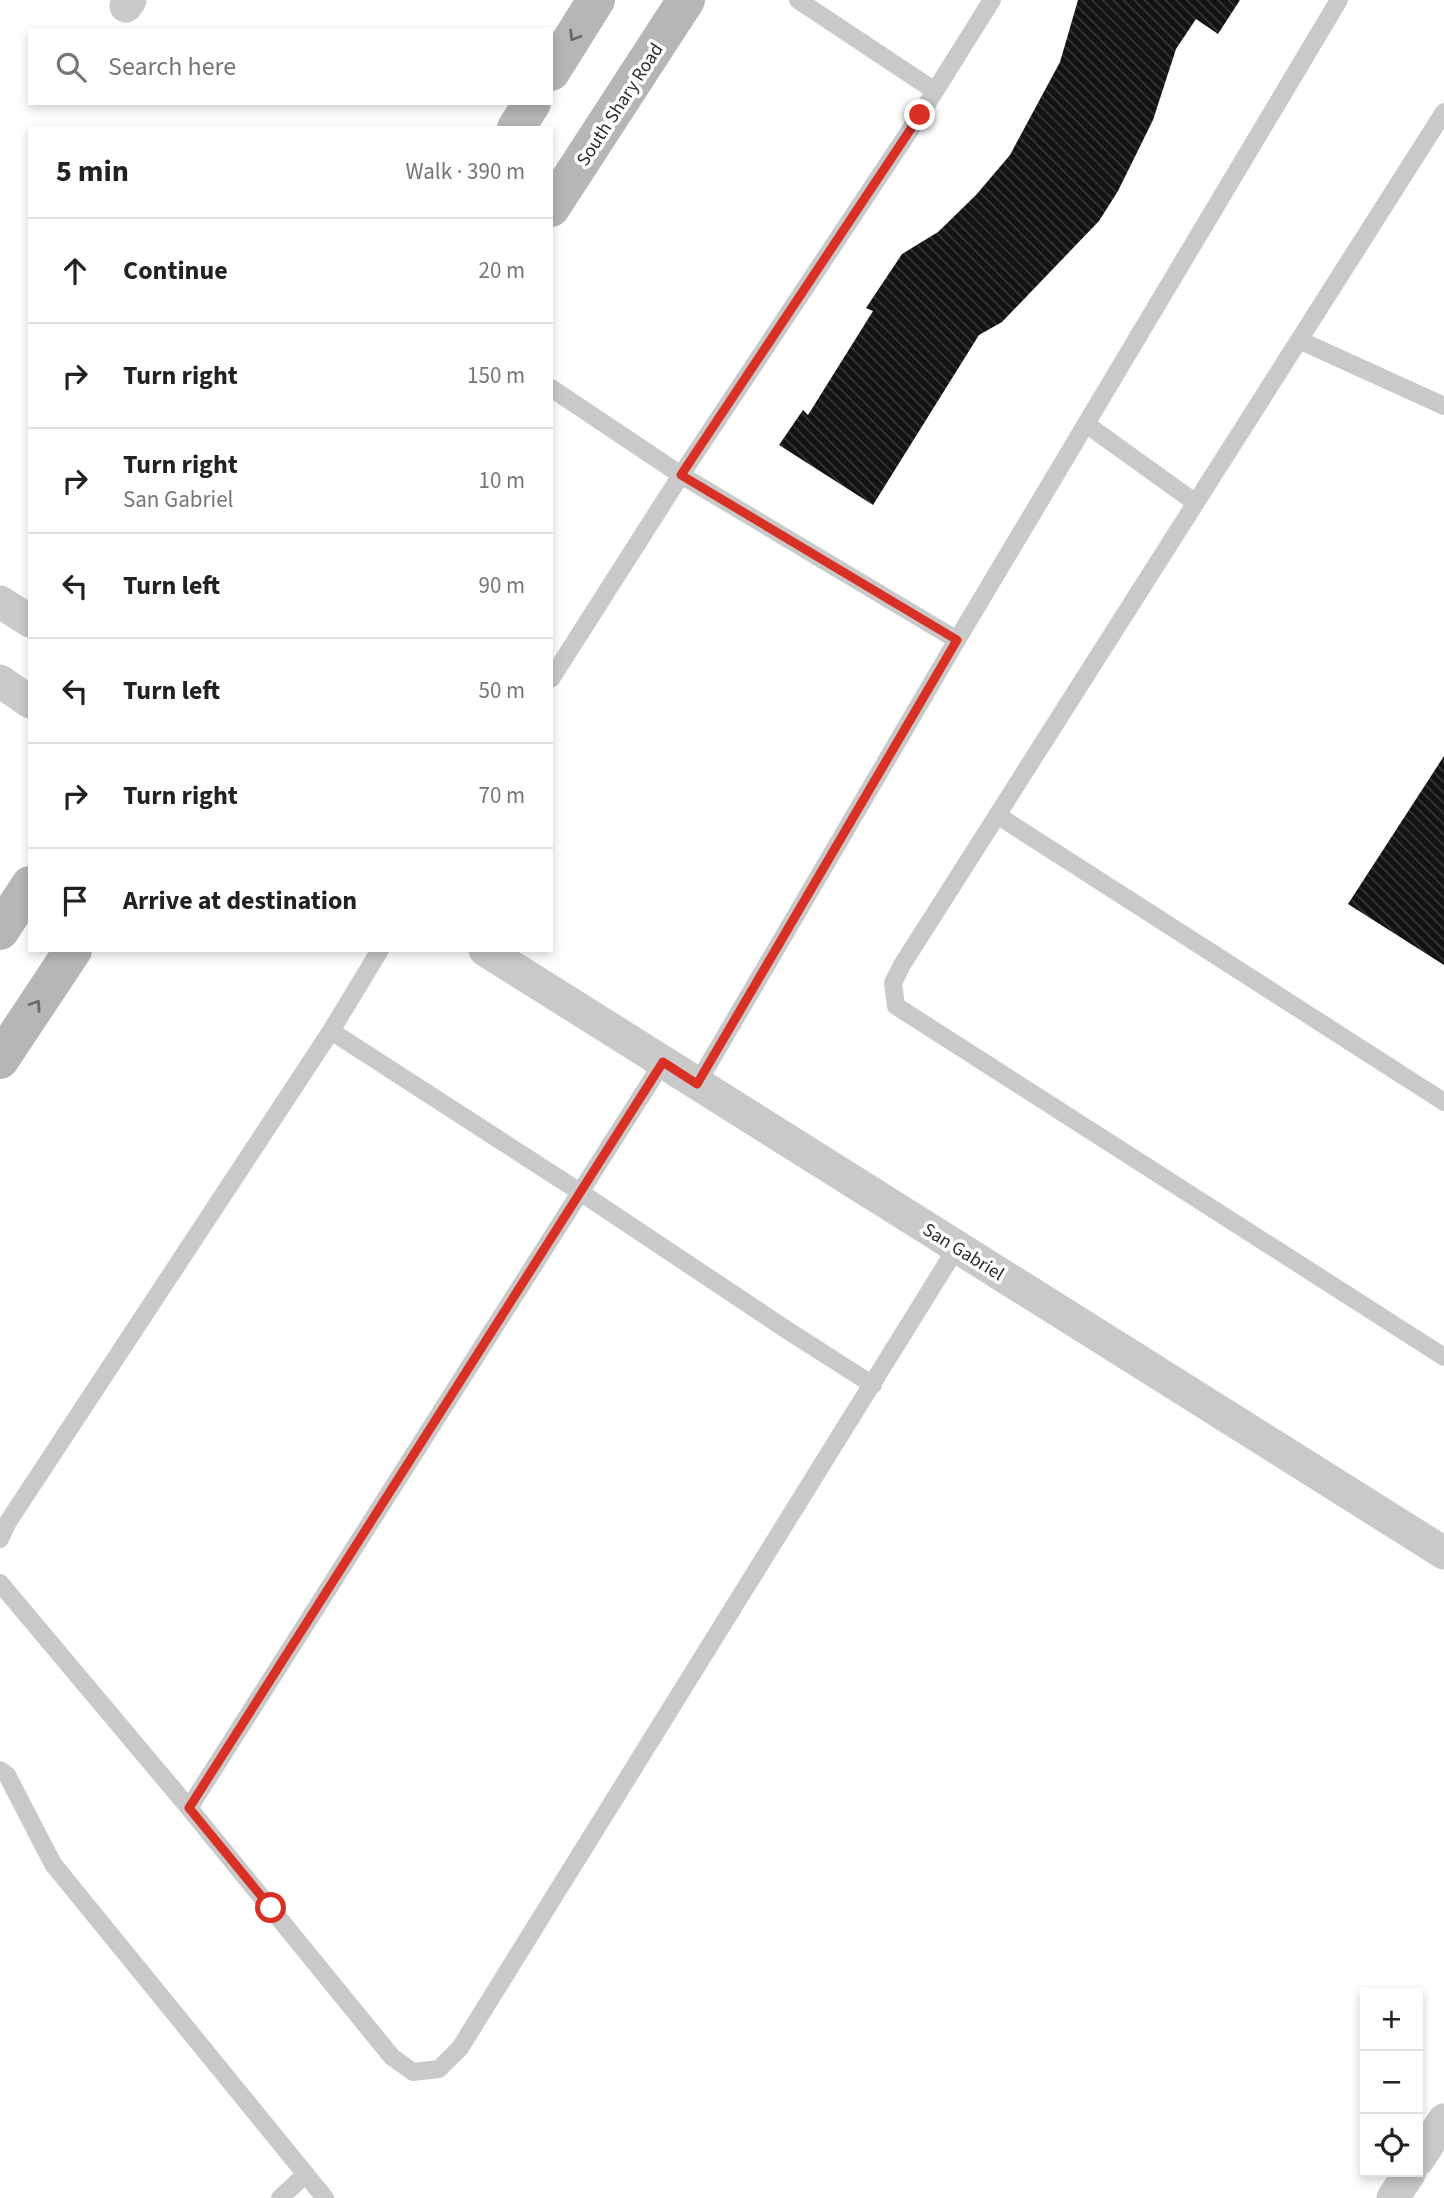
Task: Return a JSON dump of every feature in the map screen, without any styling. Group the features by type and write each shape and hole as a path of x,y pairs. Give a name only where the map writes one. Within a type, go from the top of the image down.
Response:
{"main road":[{"path":"553,69 596,0"},
{"name":"South Shary Road","path":"553,205 686,0"},
{"path":"517,126 531,105"},
{"path":"0,931 28,889"},
{"path":"0,1060 72,952"}],"street":[{"path":"0,602 28,620"},
{"path":"0,681 28,701"},
{"name":"San Gabriel","path":"488,952 1444,1553"},
{"path":"1423,2152 1444,2120"},
{"path":"1393,2198 1407,2177"}],"lane":[{"path":"798,0 935,91"},
{"path":"553,676 992,0"},
{"path":"697,1084 957,640 1339,0"},
{"path":"1444,112 893,983 897,1006 1444,1357"},
{"path":"1299,340 1444,406"},
{"path":"553,389 681,475 957,640"},
{"path":"1086,424 1196,503"},
{"path":"998,815 1444,1102"},
{"path":"0,1539 331,1031 379,952"},
{"path":"331,1031 873,1385"},
{"path":"189,1808 663,1062"},
{"path":"0,1583 189,1808 392,2057 413,2072 439,2069 460,2048 957,1247"},
{"path":"0,1770 7,1775 53,1864 325,2198"},
{"path":"280,2198 306,2174"}],"building":[{"path":"1078,0 1240,0 1218,34 1196,19 1176,49 1153,120 1118,191 1099,221 1002,322 979,335 873,505 779,445 803,410 808,415 873,311 866,308 902,254 938,232 976,195 1010,155 1060,62"},
{"path":"1444,756 1444,965 1348,904"}],"route":[{"path":"271,1908 189,1808 663,1062 697,1084 957,640 681,475 920,115"}]}
